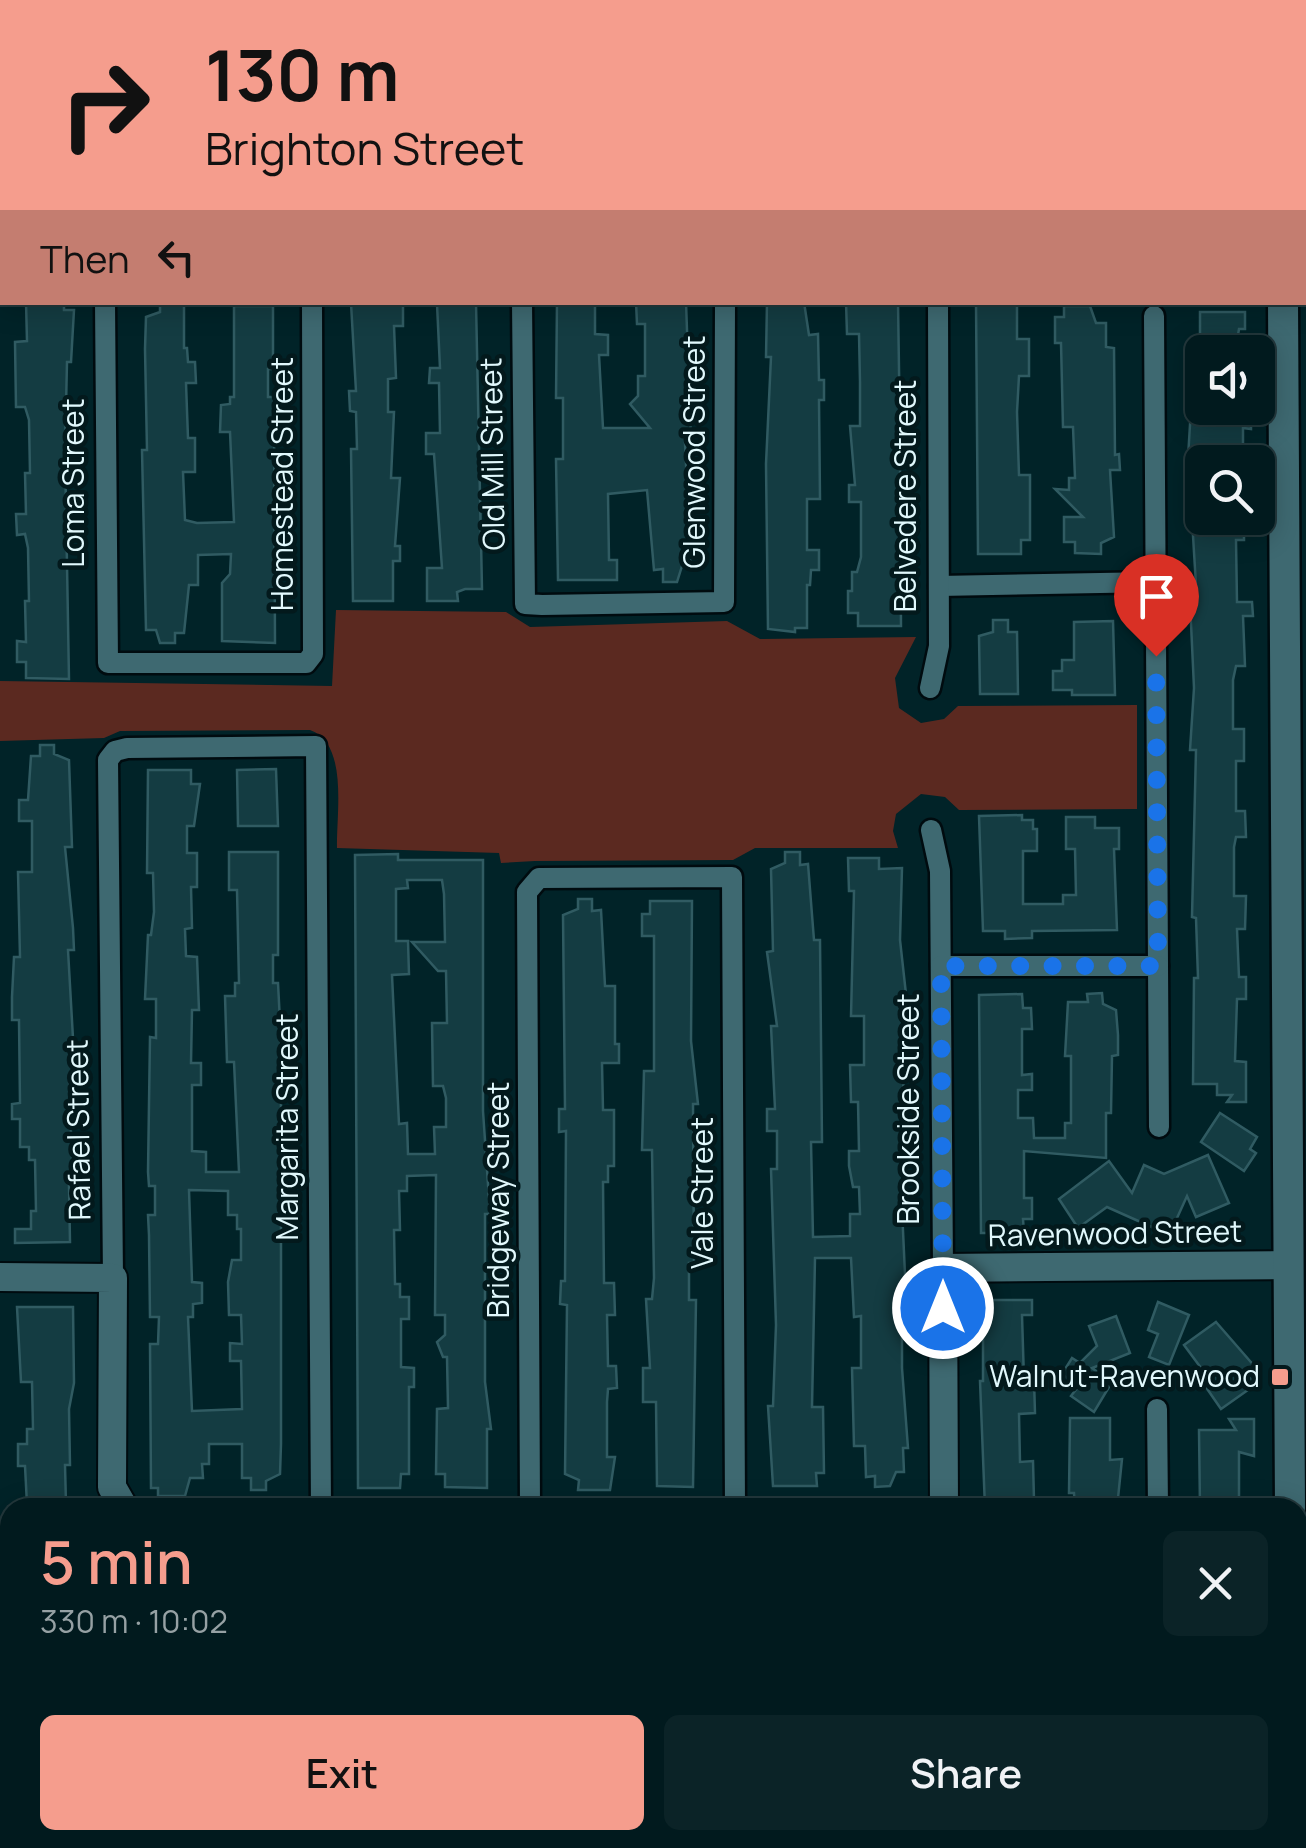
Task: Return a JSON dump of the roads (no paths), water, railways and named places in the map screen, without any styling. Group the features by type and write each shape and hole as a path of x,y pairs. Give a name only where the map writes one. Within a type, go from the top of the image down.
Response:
{"main road":[{"path":"1283,305 1297,617 1297,889 1288,1265 1290,1498"}],"street":[{"name":"Loma Street","path":"105,305 108,663 306,663"},
{"name":"Homestead Street","path":"306,663 313,654 312,305"},
{"name":"Old Mill Street","path":"522,305 525,604 724,602"},
{"name":"Glenwood Street","path":"724,602 726,305"},
{"name":"Belvedere Street","path":"930,688 939,646 938,305"},
{"path":"1154,316 1158,1127"},
{"path":"939,586 1156,582"},
{"name":"Margarita Street","path":"115,750 316,746 320,1498"},
{"name":"Rafael Street","path":"115,750 108,760 112,1487 118,1498"},
{"name":"Brookside Street","path":"931,830 940,870 944,1498"},
{"name":"Vale Street","path":"527,892 539,878 564,876 732,878 735,1498"},
{"name":"Bridgeway Street","path":"527,892 530,1498"},
{"path":"941,966 1158,966"},
{"name":"Ravenwood Street","path":"942,1268 1288,1265"},
{"path":"0,1277 113,1278"},
{"path":"1158,1409 1158,1498"}],"place":[{"name":"Walnut-Ravenwood","path":"1280,1377"}]}
